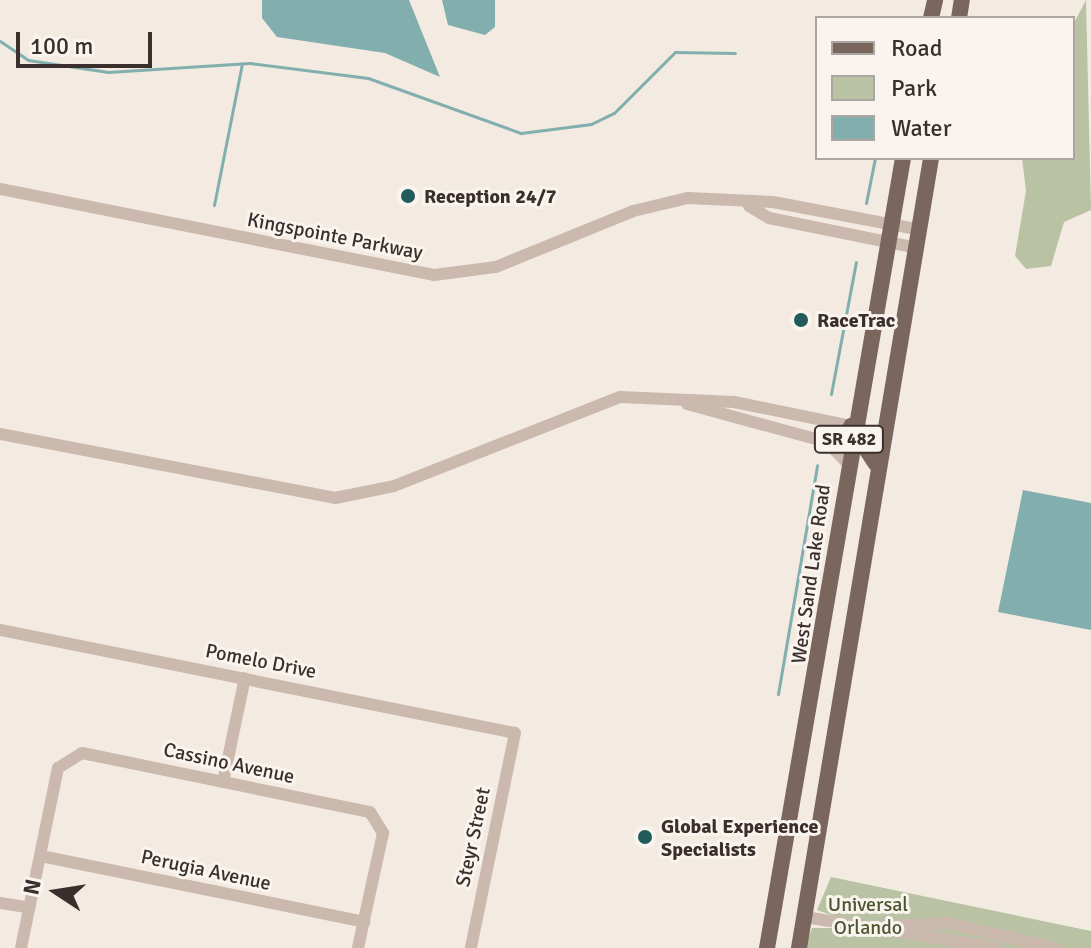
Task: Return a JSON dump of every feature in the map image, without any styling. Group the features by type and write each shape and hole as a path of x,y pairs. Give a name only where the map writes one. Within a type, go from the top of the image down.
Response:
{"main road":[{"name":"West Sand Lake Road","path":"767,948 808,736 851,426 903,160"},
{"name":"SR 482","path":"799,948 876,465 931,160"},
{"path":"851,426 876,465"}],"street":[{"name":"Kingspointe Parkway","path":"0,189 434,275 496,267 659,203 810,208 916,229"},
{"name":"Kingspointe Parkway","path":"749,206 806,226 913,247"},
{"path":"806,226 810,208"},
{"path":"0,434 335,498 394,486 610,400 734,402 851,426"},
{"path":"677,400 827,442 846,462"},
{"name":"Pomelo Drive","path":"0,630 515,733"},
{"path":"223,782 245,678"},
{"name":"Steyr Street","path":"471,948 515,733"},
{"name":"Cassino Avenue","path":"41,856 58,768 67,757 82,753 370,812 381,821 364,922"},
{"path":"21,948 41,856"},
{"name":"Perugia Avenue","path":"41,856 364,922"},
{"path":"0,903 30,908"},
{"path":"805,917 998,948"},
{"path":"358,948 364,922"},
{"path":"875,928 947,923 1056,948"}],"green space":[{"path":"1086,0 1091,210 1064,222 1051,266 1026,269 1015,256 1026,191 1022,160 1075,160 1075,21"},
{"name":"Universal Orlando","path":"831,877 1091,931 1091,948 805,948 812,928 832,928 834,916 817,910"}],"water":[{"path":"262,0 409,0 440,77 385,53 277,37 262,18"},
{"path":"442,0 495,0 495,27 485,35 448,25"},
{"path":"1023,490 1091,503 1091,630 998,612"}],"waterway":[{"path":"0,41 28,60 108,72 250,63 368,78 521,133 591,124 614,113 675,52 735,53"},
{"path":"214,205 242,64"},
{"path":"866,203 875,160"},
{"path":"831,394 856,262"},
{"path":"778,694 817,465"}],"place":[{"name":"Reception 24/7","path":"408,196"},
{"name":"RaceTrac","path":"801,320"},
{"name":"Global Experience Specialists","path":"645,837"}]}
